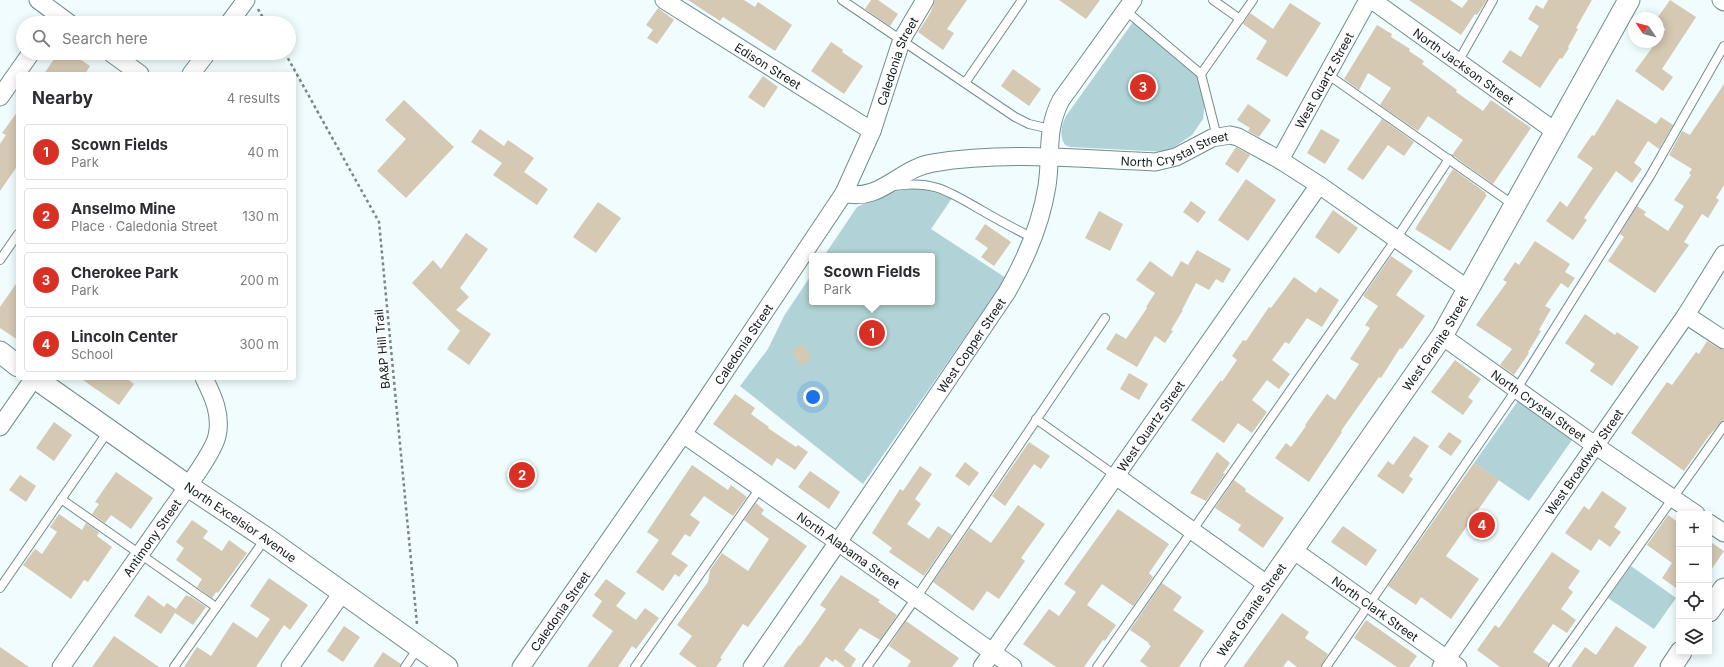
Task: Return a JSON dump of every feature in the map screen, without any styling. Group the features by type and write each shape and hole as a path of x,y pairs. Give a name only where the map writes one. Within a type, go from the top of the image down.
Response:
{"street":[{"path":"38,0 56,16"},
{"name":"Edison Street","path":"664,0 872,131"},
{"name":"Caledonia Street","path":"521,667 683,434 844,193 872,131 902,39 925,0"},
{"name":"West Quartz Street","path":"1280,160 1368,0"},
{"name":"North Jackson Street","path":"1372,0 1556,132"},
{"name":"West Granite Street","path":"1211,667 1442,336 1629,0"},
{"path":"237,16 251,3"},
{"name":"West Copper Street","path":"752,667 1007,292 1028,252 1042,208 1047,189 1050,157 1050,129 1055,112 1061,100 1129,5"},
{"path":"18,72 26,60"},
{"path":"119,60 134,72"},
{"path":"193,72 202,60"},
{"path":"0,97 16,74"},
{"name":"North Crystal Street","path":"844,193 854,196 865,195 883,188 915,169 932,163 966,158 1050,157 1155,162 1176,157 1217,137 1230,135 1238,136 1280,160 1319,185 1468,289"},
{"name":"West Quartz Street","path":"982,667 1319,185"},
{"name":"West Broadway Street","path":"1448,665 1686,315 1724,254"},
{"path":"1686,315 1724,340"},
{"name":"North Crystal Street","path":"1442,336 1516,390 1692,511"},
{"path":"0,352 16,364"},
{"path":"0,427 34,380"},
{"name":"North Excelsior Avenue","path":"38,380 188,486 266,538 447,667"},
{"name":"Antimony Street","path":"61,667 188,486 213,447 217,436 217,410 212,393 205,380"},
{"name":"North Alabama Street","path":"683,434 838,542 1012,667"},
{"path":"1116,476 1268,585"},
{"path":"1712,525 1724,533"},
{"name":"North Clark Street","path":"1293,550 1369,604 1448,665"},
{"path":"1712,607 1724,590"},
{"path":"290,667 342,593"},
{"path":"1671,667 1679,655"}],"lane":[{"path":"842,0 902,39 1015,117 1029,124 1050,129"},
{"path":"965,83 1022,0"},
{"path":"1213,0 1240,19"},
{"path":"1201,74 1253,0"},
{"path":"1458,62 1493,0"},
{"path":"1129,5 1201,74 1217,137"},
{"path":"1326,667 1516,390 1650,176 1724,46"},
{"path":"1327,74 1514,206"},
{"path":"1097,667 1396,239 1449,159"},
{"path":"883,188 910,184 937,187 955,194 1033,238"},
{"path":"0,260 16,237"},
{"path":"867,667 916,598 1105,318"},
{"path":"1036,419 1116,476"},
{"path":"1554,667 1724,426"},
{"path":"0,588 109,430"},
{"path":"635,667 760,488"},
{"path":"61,499 216,607"},
{"path":"174,667 266,538"},
{"path":"406,667 419,648"}],"path":[{"path":"251,3 261,16"},
{"name":"BA&P Hill Trail","path":"289,60 296,72"},
{"name":"BA&P Hill Trail","path":"296,73 379,222 419,648"}],"shaded area":[{"path":"1133,22 1197,76 1205,102 1203,119 1192,135 1167,152 1071,147 1065,145 1061,130 1066,116"},
{"path":"917,187 952,198 931,229 1006,278 863,484 740,386 768,349 784,316 809,278 809,305 935,305 935,253 826,253 857,207 883,194"},
{"path":"1518,401 1572,440 1529,501 1474,463"},
{"path":"1631,566 1676,598 1654,629 1608,598"}],"building":[{"path":"688,0 744,0 755,7 758,2 792,25 775,51 723,17 720,21"},
{"path":"871,0 878,0 898,14 890,26 865,9"},
{"path":"935,0 967,0 947,29 954,33 943,50 918,32 930,14"},
{"path":"1059,0 1100,0 1086,19"},
{"path":"1409,0 1450,0 1462,8 1468,0 1487,0 1477,15 1475,14 1461,35"},
{"path":"1548,0 1592,0 1576,28 1578,29 1568,47 1569,48 1562,59 1560,58 1540,88 1502,62 1510,50 1521,57 1539,26 1528,19 1536,5 1543,9"},
{"path":"1670,0 1696,17 1662,69 1673,77 1663,91 1635,71 1652,48 1664,48 1664,32 1666,29 1664,28 1664,12 1662,12"},
{"path":"1290,3 1321,23 1287,77 1256,59 1267,41 1243,24 1250,13 1273,29"},
{"path":"658,8 674,20 657,44 647,38 653,30 646,25"},
{"path":"1377,25 1392,34 1391,37 1410,49 1409,51 1424,61 1422,64 1457,90 1456,92 1483,111 1491,100 1531,128 1493,184 1452,155 1463,140 1428,116 1418,131 1380,105 1391,88 1368,73 1359,90 1344,79"},
{"path":"831,42 843,50 842,52 863,66 844,94 811,71"},
{"path":"53,60 81,60 90,66 86,72 45,72"},
{"path":"1013,69 1041,89 1029,106 1001,86"},
{"path":"763,76 778,87 764,108 748,97"},
{"path":"1724,84 1724,185 1716,198 1719,200 1708,218 1702,214 1684,242 1689,245 1655,293 1608,261 1624,237 1620,234 1637,206 1646,212 1644,215 1668,231 1684,206 1674,200 1691,175 1689,173 1692,169 1669,155 1682,131 1690,135"},
{"path":"1617,99 1656,124 1661,117 1673,125 1659,149 1648,141 1634,163 1642,169 1632,183 1616,171 1584,218 1587,220 1573,240 1546,221 1560,201 1567,207 1593,168 1577,157 1592,135 1594,136"},
{"path":"404,100 454,147 406,198 377,171 406,139 385,120"},
{"path":"1248,104 1271,120 1259,137 1248,131 1250,128 1237,120"},
{"path":"16,114 16,168 0,191 0,144 6,135 2,133"},
{"path":"1382,119 1414,142 1404,156 1388,145 1363,180 1347,169"},
{"path":"480,129 504,146 508,140 534,158 524,172 548,189 537,205 493,175 502,163 471,142"},
{"path":"1321,129 1340,140 1325,164 1307,153"},
{"path":"1236,147 1250,155 1238,173 1225,164"},
{"path":"1453,169 1487,195 1450,251 1415,229"},
{"path":"1246,179 1276,200 1248,241 1218,220"},
{"path":"1191,201 1206,212 1198,223 1183,212"},
{"path":"598,202 621,218 596,253 573,237"},
{"path":"1333,210 1358,228 1339,254 1315,237"},
{"path":"1099,211 1123,224 1110,251 1085,238"},
{"path":"985,224 1011,242 994,266 981,257 988,248 975,239"},
{"path":"466,233 488,249 460,288 469,297 456,310 491,334 469,365 447,349 460,331 412,283 433,260 441,269"},
{"path":"1535,241 1570,264 1565,272 1575,278 1568,288 1561,283 1545,306 1551,309 1539,330 1541,331 1528,352 1529,353 1514,375 1500,365 1512,349 1476,325 1507,282 1503,280 1515,262 1519,265"},
{"path":"1197,250 1231,269 1223,283 1216,279 1209,290 1196,283 1183,310 1171,330 1173,331 1165,343 1155,336 1137,367 1106,349 1116,333 1126,339 1147,308 1146,307 1155,293 1136,280 1150,261 1172,277 1181,261 1188,265"},
{"path":"1391,256 1413,271 1396,295 1425,316 1402,349 1400,348 1381,378 1379,377 1341,431 1342,432 1309,482 1275,458 1286,443 1291,447 1327,394 1335,400 1359,364 1350,359 1370,328 1365,325 1378,306 1363,296"},
{"path":"1294,277 1316,293 1320,287 1339,300 1322,327 1307,318 1289,344 1285,342 1272,360 1290,374 1279,389 1267,380 1252,400 1267,412 1252,433 1238,423 1224,443 1191,420 1221,380 1222,382 1237,360 1232,356 1243,340 1246,341 1269,307 1271,308"},
{"path":"16,284 16,339 0,328 0,307"},
{"path":"1585,314 1615,335 1617,332 1639,347 1612,386 1590,371 1595,364 1565,343"},
{"path":"1707,341 1724,350 1724,421 1720,423 1708,437 1684,471 1631,433 1667,382 1672,385 1696,352 1699,354"},
{"path":"803,344 812,358 801,366 792,351"},
{"path":"1455,360 1481,379 1468,397 1473,401 1463,415 1431,392"},
{"path":"1129,373 1148,384 1139,400 1120,389"},
{"path":"83,380 129,380 134,384 119,405"},
{"path":"735,394 755,408 751,414 769,427 768,428 796,447 798,445 808,452 795,470 777,458 772,466 713,424"},
{"path":"54,422 72,435 54,461 36,448"},
{"path":"1449,432 1462,441 1451,456 1438,447"},
{"path":"1414,436 1429,446 1409,476 1413,479 1403,494 1377,476 1388,461 1393,465"},
{"path":"1029,442 1050,456 1041,469 1034,464 1005,506 992,496"},
{"path":"1217,452 1230,463 1223,473 1225,474 1206,501 1190,493"},
{"path":"965,462 979,473 969,486 955,476"},
{"path":"1474,463 1499,480 1446,556 1479,579 1451,619 1421,597 1416,605 1388,586"},
{"path":"692,465 728,490 731,485 747,497 733,516 704,496 690,515 700,522 690,537 685,534 671,554 688,565 679,577 675,574 663,591 636,572 659,540 647,532"},
{"path":"920,466 932,474 915,499 921,504 907,524 929,539 938,526 952,535 924,576 889,552 892,548 872,533 900,489 903,491"},
{"path":"810,471 840,492 829,509 798,487"},
{"path":"116,472 153,498 131,529 111,515 105,523 92,514 99,504 95,502"},
{"path":"20,475 36,486 26,502 9,490"},
{"path":"1234,480 1246,489 1245,491 1284,518 1263,548 1238,530 1241,525 1215,508"},
{"path":"1602,491 1627,508 1614,527 1621,532 1610,547 1599,539 1591,551 1565,533 1584,506 1589,510"},
{"path":"756,503 764,510 761,514 807,546 748,627 743,624 720,658 722,659 716,667 697,667 679,654 692,636 677,625 708,582 710,570 722,553 748,571 769,539 744,520"},
{"path":"1018,505 1045,524 1021,558 1025,561 999,599 987,591 973,611 933,582 970,528 991,543"},
{"path":"1118,509 1169,544 1149,573 1153,577 1133,606 1102,584 1087,605 1116,625 1105,641 1103,640 1084,667 1056,667 1023,644 1049,609 1059,616 1076,592 1064,584"},
{"path":"59,514 82,530 86,523 99,532 97,536 112,547 88,582 84,580 71,599 23,565 35,549 42,554 57,532 50,527"},
{"path":"1668,515 1676,521 1676,588 1662,578 1672,563 1647,545"},
{"path":"192,520 208,531 203,538 222,551 229,540 247,553 218,593 216,592 212,598 197,587 202,579 176,560 184,548 176,542"},
{"path":"1343,526 1377,550 1366,566 1331,542"},
{"path":"1712,543 1724,551 1712,569"},
{"path":"1552,552 1580,571 1568,588 1573,592 1561,609 1576,620 1567,633 1553,624 1533,652 1549,663 1548,667 1500,667 1477,650 1495,625 1499,628"},
{"path":"841,575 880,600 878,602 897,615 880,640 860,628 844,650 856,659 851,667 845,667 835,659 833,662 826,657 819,667 783,667 826,609 820,605"},
{"path":"269,578 308,605 290,630 284,625 256,667 184,667 197,647 211,656 233,622 257,638 270,619 250,606"},
{"path":"606,579 626,593 616,606 636,620 645,608 659,618 636,649 632,646 618,667 587,667 613,631 592,616 602,601 594,595"},
{"path":"1162,583 1182,597 1173,610 1204,631 1179,667 1148,667 1140,661 1151,646 1130,630"},
{"path":"148,595 164,607 167,603 176,609 186,595 190,596 206,607 193,625 175,613 161,634 134,616"},
{"path":"1282,613 1309,632 1305,638 1328,654 1321,667 1297,667 1288,660 1283,667 1243,667"},
{"path":"1366,620 1417,656 1409,667 1397,667 1354,638"},
{"path":"906,621 959,658 952,667 907,667 911,661 889,646"},
{"path":"344,626 360,637 343,662 327,651"},
{"path":"1616,626 1647,647 1633,667 1571,667 1585,647 1596,655"},
{"path":"114,636 159,667 92,667"},
{"path":"0,647 29,667 0,667"},
{"path":"383,652 401,664 400,667 373,667"}],"place":[{"name":"Cherokee Park","path":"1143,87"},
{"name":"Scown Fields","path":"872,333"},
{"name":"Anselmo Mine","path":"522,475"},
{"name":"Lincoln Center","path":"1482,525"}]}
